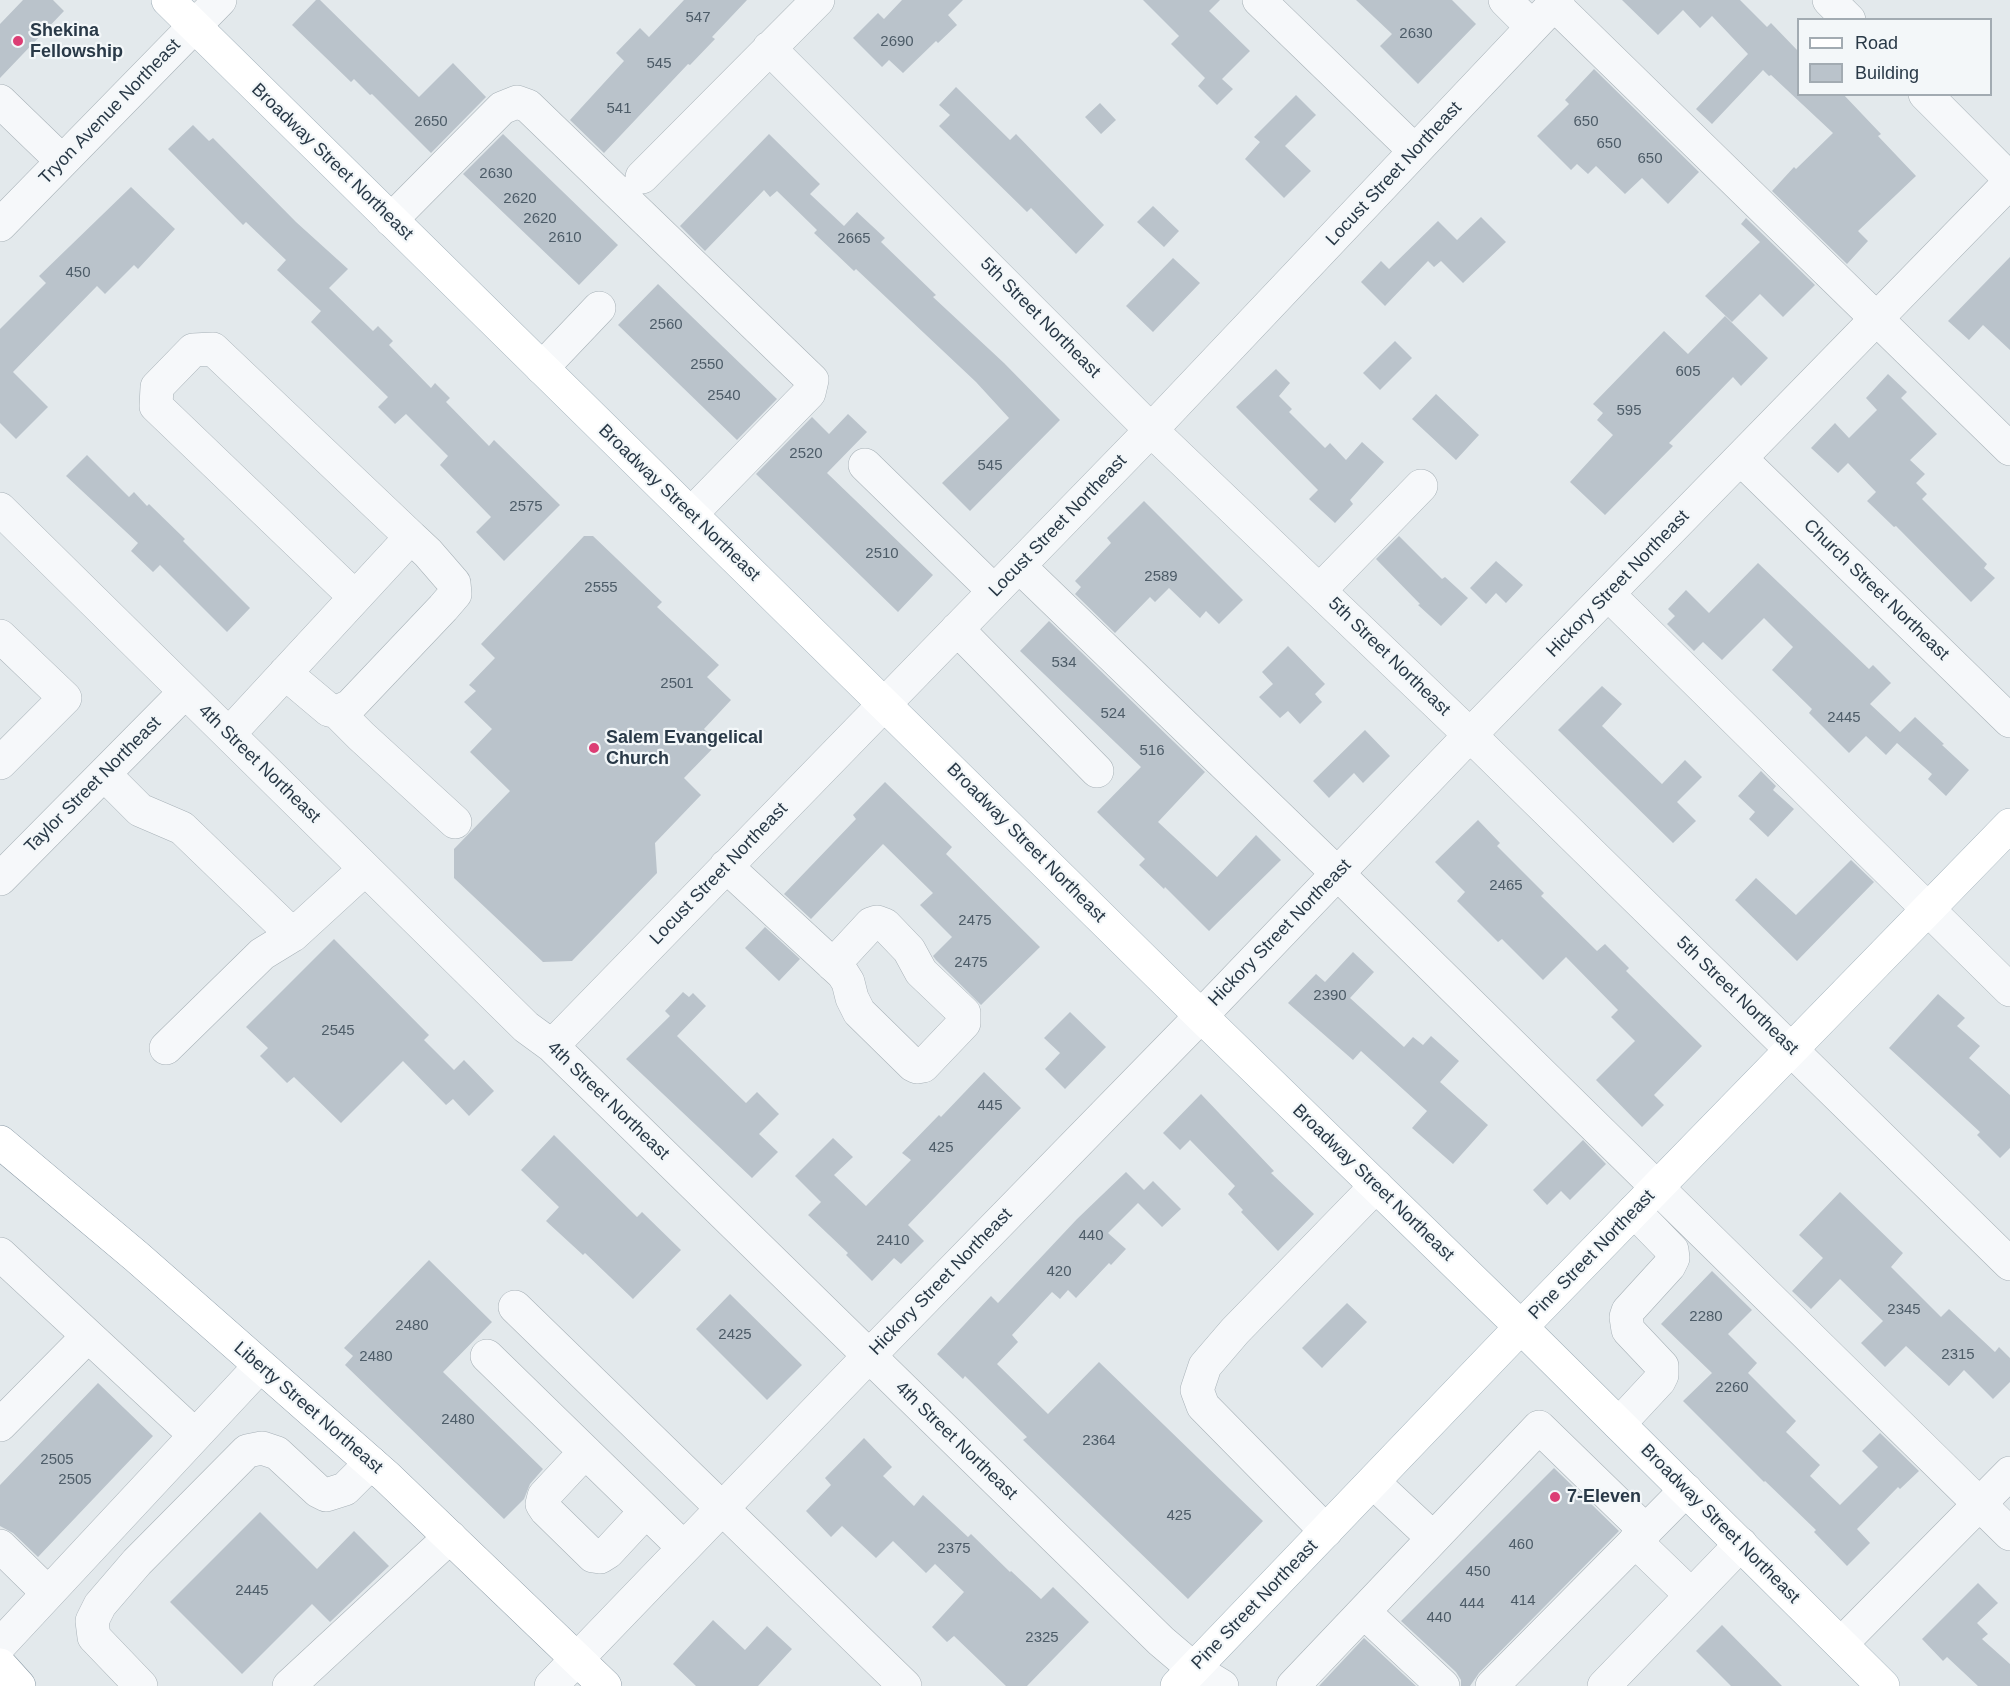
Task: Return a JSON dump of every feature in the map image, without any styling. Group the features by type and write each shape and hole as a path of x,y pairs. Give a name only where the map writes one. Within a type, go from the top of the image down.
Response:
{"main road":[{"name":"Broadway Street Northeast","path":"168,0 1201,1016 1521,1327 1883,1686"},
{"name":"Pine Street Northeast","path":"1185,1677 1521,1327 2010,825"},
{"name":"Liberty Street Northeast","path":"2,1145 137,1257 371,1463 605,1686"},
{"path":"0,1665 19,1686"}],"street":[{"name":"Tryon Avenue Northeast","path":"0,224 220,0"},
{"path":"642,177 818,0"},
{"path":"1259,0 1415,151"},
{"path":"1505,0 1548,10 1876,319 2010,449"},
{"path":"1829,0 1847,18"},
{"name":"Locust Street Northeast","path":"552,1046 1151,430 1548,10"},
{"name":"5th Street Northeast","path":"769,48 1151,430 1470,735 2010,1264"},
{"path":"1927,96 2010,180"},
{"path":"0,101 62,160"},
{"path":"391,220 502,108 517,102 528,106 812,380 809,393 691,514"},
{"name":"Hickory Street Northeast","path":"551,1686 2010,180"},
{"path":"542,368 599,308"},
{"path":"337,712 350,706 443,608 455,594 454,583 428,553 213,349 193,350 157,387 156,406 355,597"},
{"name":"Church Street Northeast","path":"1741,459 2010,721"},
{"path":"865,465 994,591"},
{"path":"1320,591 1421,486"},
{"name":"4th Street Northeast","path":"0,509 526,1027 552,1046 1161,1641 1185,1677 1222,1686"},
{"path":"228,734 411,537"},
{"path":"1019,566 1337,873 2010,1534"},
{"path":"1608,594 2010,990"},
{"path":"957,629 1097,771"},
{"path":"0,636 65,699 0,763"},
{"path":"285,673 328,710 337,712 360,736 455,822"},
{"name":"Taylor Street Northeast","path":"0,879 185,692"},
{"path":"104,774 140,810 182,828 293,935"},
{"path":"726,866 833,965"},
{"path":"166,1048 262,954 293,935 365,869"},
{"path":"1326,1531 1203,1406 1197,1390 1205,1366 1235,1331 1376,1186"},
{"path":"1619,1424 1662,1375 1662,1366 1628,1330 1626,1317 1628,1311 1669,1266 1673,1258 1672,1250 1634,1211"},
{"path":"1672,1250 1697,1225"},
{"path":"0,1254 195,1436"},
{"path":"515,1307 905,1686"},
{"path":"0,1425 88,1336"},
{"path":"487,1356 684,1548"},
{"path":"0,1645 260,1366"},
{"path":"1293,1686 1539,1427 1641,1536 1691,1595"},
{"path":"141,1686 94,1637 92,1621 100,1605 136,1562 247,1451 262,1448 277,1453 318,1491 326,1495 345,1489 371,1463"},
{"path":"585,1452 544,1496 542,1504 546,1510 594,1556 600,1557 608,1552 646,1511"},
{"path":"1841,1644 2010,1473"},
{"path":"1373,1482 1433,1538"},
{"path":"1492,1686 1686,1490"},
{"path":"289,1686 450,1536"},
{"path":"1604,1686 1741,1544"},
{"path":"0,1546 48,1593"},
{"path":"1364,1612 1443,1686"}],"building":[{"name":"Shekina Fellowship","path":"23,0 53,0 64,11 0,78 0,24"},
{"path":"316,0 320,0 419,97 453,63 486,97 431,153 372,94 370,95 354,79 351,82 292,25"},
{"path":"684,0 747,0 712,37 715,39 690,65 688,64 604,153 570,120 624,61 616,53 640,28 649,37"},
{"path":"902,0 963,0 948,15 957,25 938,43 936,41 903,73 889,60 882,67 853,38 878,13 884,19"},
{"path":"1143,0 1220,0 1209,11 1250,51 1222,79 1233,89 1217,105 1198,86 1205,78 1171,44 1179,36"},
{"path":"1356,0 1452,0 1476,24 1418,84 1380,46 1392,34"},
{"path":"1622,0 1740,0 1767,27 1771,23 1797,50 1797,96 1845,96 1881,134 1878,136 1916,176 1858,231 1868,241 1847,264 1772,191 1794,167 1796,169 1833,133 1763,70 1712,124 1696,109 1748,54 1712,16 1700,28 1683,10 1658,35"},
{"path":"1594,69 1699,172 1668,204 1642,178 1625,194 1596,166 1588,174 1577,164 1571,170 1537,136 1569,104 1565,100"},
{"path":"956,87 1010,140 1016,134 1104,225 1076,254 1031,208 1027,212 939,126 950,115 939,105"},
{"path":"1296,95 1316,115 1285,146 1311,171 1284,198 1245,159 1260,142 1254,137"},
{"path":"1100,103 1116,120 1101,134 1085,117"},
{"path":"193,125 209,141 213,138 296,222 348,269 329,288 373,331 378,326 393,341 389,345 431,388 435,383 450,398 446,402 489,446 494,440 560,505 504,561 476,532 491,517 440,465 448,456 406,414 395,424 378,407 388,397 311,322 321,311 277,270 286,260 246,222 243,225 168,149"},
{"path":"503,134 618,245 579,285 463,174"},
{"path":"769,134 820,184 810,194 844,226 857,212 885,238 881,242 936,295 933,297 1004,363 1060,420 970,511 942,483 1009,418 976,382 856,269 854,271 814,233 817,230 777,191 770,197 764,190 705,251 680,226"},
{"path":"131,187 175,229 138,269 134,265 105,294 97,286 13,372 48,407 16,439 0,423 0,329 46,283 39,276"},
{"path":"1153,206 1179,231 1164,247 1137,222"},
{"path":"1481,217 1506,242 1463,283 1441,261 1434,267 1428,261 1385,306 1361,282 1381,261 1389,269 1438,221 1457,240"},
{"path":"1746,218 1815,285 1783,317 1760,294 1732,322 1705,296 1760,242 1741,224"},
{"path":"2010,257 2010,350 1983,325 1969,340 1948,321"},
{"path":"1173,258 1200,283 1153,332 1126,306"},
{"path":"658,284 777,399 737,440 618,325"},
{"path":"1725,316 1768,358 1741,386 1733,377 1669,443 1673,446 1605,515 1570,482 1613,435 1597,420 1603,413 1593,404 1664,331 1688,354"},
{"path":"1395,341 1412,358 1380,390 1363,373"},
{"path":"1276,369 1290,383 1279,396 1292,409 1289,412 1325,448 1330,443 1346,460 1362,442 1384,462 1350,500 1353,504 1335,523 1309,499 1318,490 1236,407"},
{"path":"1888,374 1907,392 1901,398 1937,434 1910,460 1925,474 1916,483 1927,494 1922,499 1987,564 1984,568 1995,578 1971,602 1896,526 1894,527 1867,501 1876,492 1848,463 1838,473 1811,448 1835,423 1849,438 1877,410 1866,398"},
{"path":"1436,394 1479,435 1456,460 1412,419"},
{"path":"848,414 867,432 827,473 933,575 898,612 756,474 812,417 829,434"},
{"path":"87,455 129,497 134,492 147,506 149,504 250,608 227,632 160,565 153,572 131,551 138,543 66,476"},
{"path":"1144,501 1243,600 1219,624 1206,611 1200,618 1169,588 1155,602 1150,597 1115,633 1075,594 1081,587 1075,581 1111,543 1107,538"},
{"name":"Salem Evangelical Church","path":"584,536 593,536 662,602 657,607 719,665 707,677 731,700 704,729 718,743 684,778 701,795 655,843 657,873 572,961 543,962 454,878 454,849 510,791 470,752 492,729 464,702 476,691 469,685 495,658 481,644"},
{"path":"1399,536 1442,579 1445,577 1468,598 1441,626 1418,605 1420,604 1376,559"},
{"path":"1496,561 1523,585 1506,603 1496,593 1486,604 1470,588"},
{"path":"1758,563 1869,669 1873,665 1891,683 1870,704 1900,732 1915,717 1969,770 1946,796 1928,779 1932,774 1897,743 1886,755 1866,736 1849,753 1809,713 1812,709 1772,670 1793,647 1764,618 1722,660 1703,642 1694,651 1667,624 1675,616 1668,609 1686,590 1709,613"},
{"path":"1049,621 1205,772 1158,822 1217,877 1256,835 1281,860 1209,931 1165,887 1164,889 1139,865 1145,859 1097,812 1141,767 1020,651"},
{"path":"1288,646 1325,684 1315,694 1322,702 1300,724 1288,711 1280,718 1259,697 1273,684 1262,672"},
{"path":"1602,686 1622,704 1602,726 1662,784 1685,760 1702,777 1677,802 1696,821 1673,843 1558,730"},
{"path":"1365,730 1390,756 1363,783 1354,773 1329,798 1313,781"},
{"path":"1761,771 1776,786 1773,790 1794,809 1768,837 1749,819 1755,812 1738,796"},
{"path":"885,782 952,847 946,854 1040,947 981,1005 933,956 952,937 920,905 933,893 883,844 811,919 784,894 856,819 853,815"},
{"path":"1478,820 1500,843 1497,846 1544,893 1541,896 1597,951 1605,944 1629,968 1626,971 1702,1046 1654,1095 1664,1105 1642,1127 1596,1080 1635,1041 1611,1017 1618,1010 1566,957 1543,980 1502,939 1498,942 1457,901 1465,892 1435,862"},
{"path":"1851,860 1874,882 1797,961 1735,900 1756,878 1796,915"},
{"path":"765,927 800,959 779,981 745,948"},
{"path":"334,939 429,1035 424,1040 454,1070 464,1060 494,1091 469,1116 453,1099 446,1105 403,1061 341,1123 294,1077 287,1083 260,1056 268,1048 246,1027"},
{"path":"1353,952 1374,972 1350,998 1404,1047 1413,1037 1423,1045 1431,1036 1459,1061 1440,1082 1488,1125 1453,1164 1412,1128 1427,1111 1361,1051 1353,1060 1288,1003 1316,974 1325,982"},
{"path":"683,992 689,997 693,993 706,1006 677,1036 746,1103 757,1092 779,1114 759,1134 778,1152 752,1178 626,1059 670,1016 665,1011"},
{"path":"1938,994 1965,1018 1957,1026 1980,1046 1969,1058 2010,1095 2010,1148 2000,1158 1977,1135 1980,1132 1889,1048"},
{"path":"1070,1012 1106,1047 1065,1089 1045,1069 1060,1053 1044,1038"},
{"path":"984,1072 1021,1108 908,1225 924,1241 901,1264 894,1258 872,1281 846,1255 848,1253 808,1215 821,1202 795,1176 833,1138 853,1157 834,1175 866,1206 911,1160 902,1153"},
{"path":"1201,1094 1274,1171 1271,1173 1314,1214 1278,1251 1241,1212 1243,1210 1228,1194 1235,1186 1190,1140 1180,1150 1163,1133"},
{"path":"554,1135 637,1217 642,1212 681,1250 633,1299 585,1253 583,1255 546,1221 559,1207 521,1170"},
{"path":"1583,1140 1606,1164 1570,1200 1561,1191 1547,1205 1533,1190"},
{"path":"1126,1172 1144,1190 1153,1181 1181,1209 1162,1227 1138,1203 1108,1233 1126,1249 1111,1265 1109,1263 1076,1298 1068,1290 1060,1299 1052,1292 1012,1335 1018,1342 997,1364 1048,1414 1099,1362 1263,1521 1188,1599 1023,1440 1027,1437 965,1376 963,1379 937,1354 991,1296 998,1303 1077,1219"},
{"path":"1840,1192 1903,1253 1891,1267 1941,1317 1949,1309 1995,1352 1999,1347 2010,1358 2010,1382 1993,1399 1964,1370 1949,1386 1906,1346 1885,1367 1861,1343 1883,1321 1840,1279 1811,1309 1792,1291 1823,1258 1799,1235"},
{"path":"429,1260 492,1322 443,1372 543,1469 530,1484 524,1499 504,1519 345,1365 353,1356 344,1348"},
{"path":"1712,1271 1752,1310 1728,1334 1757,1363 1748,1373 1796,1421 1786,1432 1820,1465 1810,1476 1840,1505 1878,1467 1862,1451 1880,1433 1919,1471 1900,1489 1898,1487 1857,1529 1870,1543 1847,1566 1814,1532 1816,1530 1683,1401 1712,1373 1661,1324"},
{"path":"730,1294 802,1365 767,1400 696,1329"},
{"path":"1347,1303 1367,1322 1322,1368 1302,1348"},
{"path":"98,1383 153,1436 38,1557 13,1533 0,1526 0,1485"},
{"path":"864,1438 892,1467 883,1476 914,1506 923,1495 968,1537 971,1534 1041,1599 1053,1587 1089,1622 1027,1686 1006,1686 954,1636 947,1642 932,1627 964,1592 935,1564 926,1573 893,1541 876,1558 842,1526 831,1537 806,1511 831,1485 825,1478"},
{"path":"1554,1468 1619,1531 1479,1673 1470,1686 1461,1686 1461,1680 1456,1672 1401,1621"},
{"path":"260,1512 317,1569 354,1531 389,1566 330,1622 312,1604 242,1674 170,1602"},
{"path":"1978,1583 1998,1603 1977,1623 1988,1634 1982,1639 2010,1664 2010,1686 1978,1686 1947,1657 1943,1661 1922,1639"},
{"path":"713,1620 745,1650 767,1626 792,1649 758,1686 696,1686 673,1664"},
{"path":"1722,1625 1782,1686 1731,1686 1696,1651"},
{"path":"1364,1638 1416,1686 1319,1686"}],"place":[{"name":"Shekina Fellowship","path":"18,41"},
{"name":"Salem Evangelical Church","path":"594,748"},
{"name":"7-Eleven","path":"1555,1497"}]}
